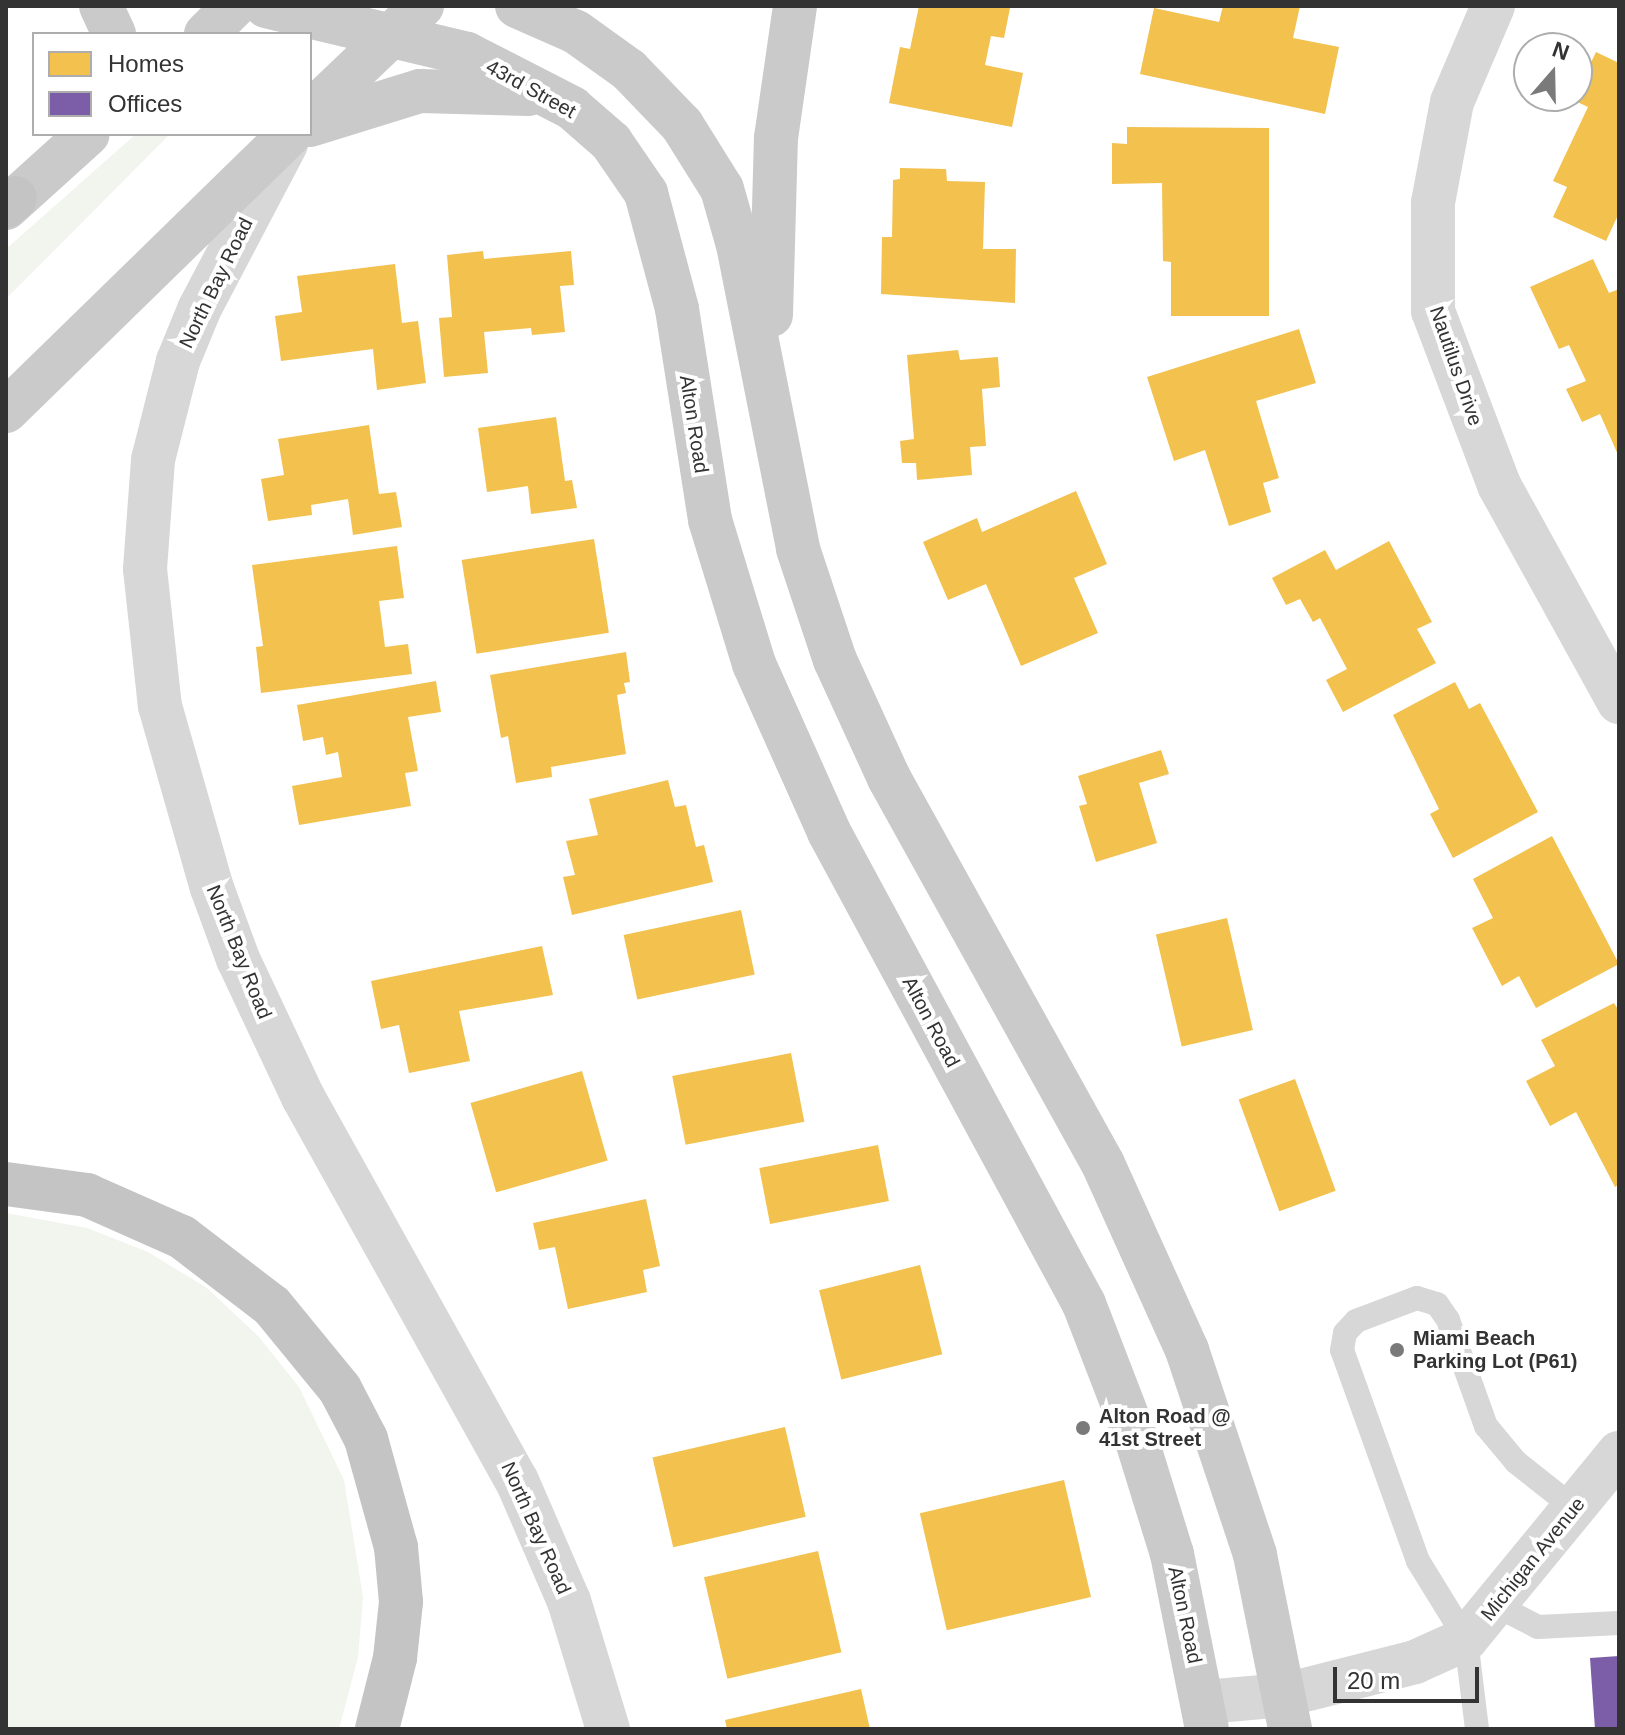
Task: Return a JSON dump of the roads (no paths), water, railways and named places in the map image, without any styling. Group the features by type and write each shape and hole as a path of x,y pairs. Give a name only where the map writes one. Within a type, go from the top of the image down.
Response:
{"highway":[{"path":"6,1184 87,1195 182,1237 272,1306 340,1389 366,1439 396,1547 400,1616 377,1729"}],"main road":[{"path":"101,6 113,32"},
{"path":"208,32 234,6"},
{"name":"43rd Street","path":"266,6 467,54 548,95 611,142 635,175 656,222 677,309"},
{"path":"312,111 422,6"},
{"path":"517,6 576,32 629,70 667,107 712,170 733,223 798,549 866,734 1103,1164 1187,1350 1255,1555 1287,1712"},
{"path":"772,421 772,194 779,100 795,6"},
{"path":"312,124 420,91 548,95"},
{"path":"9,204 86,136"},
{"path":"6,411 288,136"},
{"name":"Alton Road","path":"677,309 710,520 758,675 829,832 1084,1304 1137,1441 1172,1554 1205,1716"}],"street":[{"name":"Nautilus Drive","path":"1493,6 1452,102 1433,203 1433,311 1499,485 1619,702"},
{"name":"North Bay Road","path":"289,136 199,310 162,421 153,460 145,569 160,706 212,888 238,959 303,1097 517,1481 569,1601 608,1729"},
{"name":"Michigan Avenue","path":"1205,1716 1287,1712 1466,1639 1603,1484"}],"lane":[{"path":"1477,1729 1466,1639 1418,1561 1342,1350 1345,1333 1356,1321 1417,1298 1437,1304 1448,1320 1486,1426 1516,1462 1603,1484"},
{"path":"1497,1606 1538,1627 1619,1623"}],"place":[{"name":"Miami Beach Parking Lot (P61)","path":"1397,1350"},
{"name":"Alton Road @ 41st Street","path":"1083,1428"}]}
